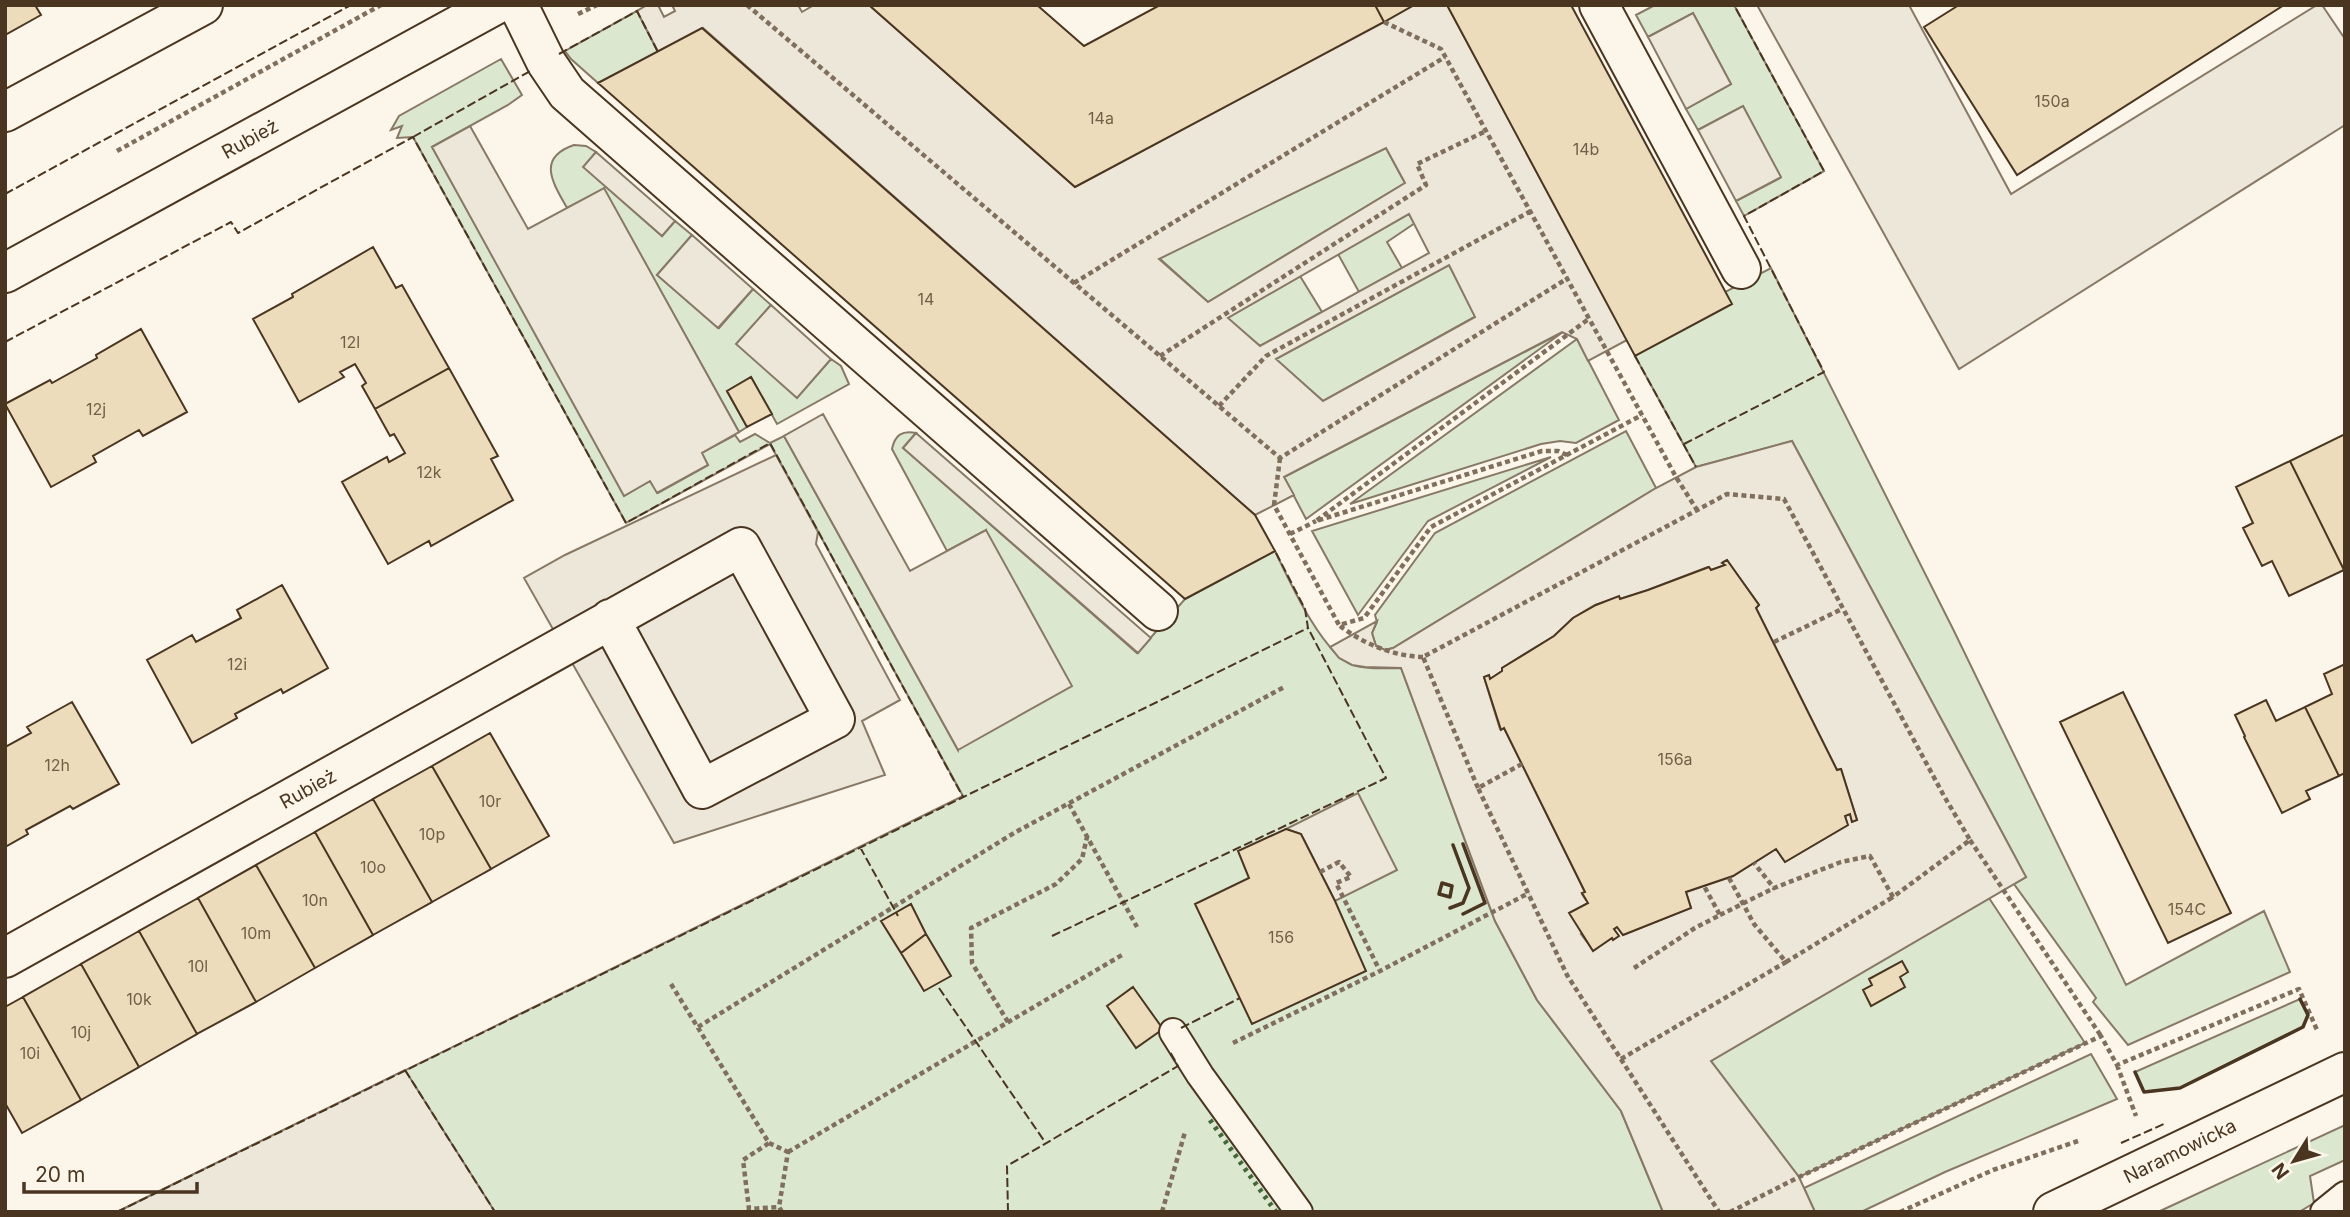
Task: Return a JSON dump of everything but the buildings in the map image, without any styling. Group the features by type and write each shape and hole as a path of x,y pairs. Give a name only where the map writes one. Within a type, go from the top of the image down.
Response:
{"street":[{"path":"5,112 203,5"},
{"name":"Rubież","path":"5,273 495,5"},
{"path":"518,5 546,62 567,93 1158,611"},
{"path":"1599,5 1741,270"},
{"name":"Rubież","path":"5,958 610,619 741,547 835,719 702,789 610,619"},
{"name":"Naramowicka","path":"2053,1212 2345,1072"}],"lane":[{"path":"1173,1032 1200,1075 1299,1212"},
{"path":"2324,1212 2345,1195"}],"path":[{"path":"112,153 381,5"},
{"path":"747,5 1280,458"},
{"path":"1384,22 1441,49 1676,477 1697,510"},
{"path":"1074,283 1445,57"},
{"path":"1160,356 1426,185 1417,164 1486,131"},
{"path":"1219,406 1266,356 1531,211"},
{"path":"1280,458 1568,278"},
{"path":"1316,521 1590,318"},
{"path":"1339,625 1364,618 1431,527 1642,415"},
{"path":"1290,534 1316,521 1542,451 1558,451 1567,456"},
{"path":"1280,458 1274,505 1339,625 1363,641 1406,656 1423,657 1727,494 1784,499 1970,840 2117,1065 2140,1127"},
{"path":"1774,642 1843,609"},
{"path":"1423,657 1478,788 1567,975 1719,1212"},
{"path":"698,1027 1014,833 1286,686"},
{"path":"1478,788 1522,764"},
{"path":"1069,804 1137,927"},
{"path":"1008,1022 972,963 971,928 1056,884 1082,859 1087,837"},
{"path":"1621,1059 1893,897 1970,840"},
{"path":"1634,968 1720,915 1774,888 1841,862 1870,856 1893,897"},
{"path":"1320,872 1339,862 1351,877 1336,883 1380,971"},
{"path":"1754,863 1774,888"},
{"path":"1729,877 1754,924 1786,962"},
{"path":"1704,886 1720,915"},
{"path":"1162,1212 1200,1075 1214,1052 1380,971 1529,893"},
{"path":"788,1152 1122,955"},
{"path":"671,984 769,1143 788,1152"},
{"path":"2117,1065 2299,989 2321,1039"},
{"path":"1730,1212 1811,1171 2101,1037"},
{"path":"769,1143 743,1160 749,1210 781,1210 788,1152"}],"green space":[{"path":"1655,5 1734,5 1824,171 1744,216 1736,201 1780,178 1743,106 1698,130 1686,109 1731,84 1693,13 1648,37 1636,15"},
{"path":"637,11 658,52 598,83 565,51"},
{"path":"501,59 522,95 432,147 625,495 650,481 658,493 708,465 701,453 735,435 740,442 755,434 770,443 784,436 958,750 986,530 947,551 892,449 900,435 907,432 916,433 903,448 1137,653 1185,599 1275,551 1318,632 1341,658 1365,668 1401,668 1495,921 1537,1000 1621,1111 1663,1212 117,1212 963,796 770,444 626,523 413,137 397,138 402,126 391,130 399,116"},
{"path":"574,145 586,146 596,152 584,167 662,236 675,221 692,235 657,275 719,328 753,289 771,305 737,344 797,397 831,359 841,366 849,384 777,424 751,377 727,391 747,427 739,432 604,189 567,208 553,181 551,164 562,150"},
{"path":"1386,148 1405,183 1208,302 1159,258"},
{"path":"1409,214 1415,223 1387,242 1402,268 1359,292 1338,254"},
{"path":"1449,265 1476,316 1323,401 1275,359"},
{"path":"1771,268 1953,629 2126,985 2264,911 2290,972 2128,1045 2093,1002 2096,998 2014,884 2026,877 1792,441 1696,467 1635,356 1725,292"},
{"path":"1300,276 1322,312 1260,346 1227,318"},
{"path":"1563,332 1306,519 1284,477"},
{"path":"1577,339 1619,420 1576,443 1560,441 1541,444 1350,504"},
{"path":"1626,431 1656,488 1393,648 1385,650 1376,646 1372,633 1377,622 1375,615 1435,533"},
{"path":"1551,457 1428,521 1358,615 1312,531"},
{"path":"1989,898 2085,1043 1799,1177 1711,1061"},
{"path":"2300,999 2308,1015 2303,1027 2180,1088 2144,1092 2135,1072"},
{"path":"2091,1054 2117,1099 1945,1172 1861,1212 1815,1212 1804,1188"},
{"path":"2345,1125 2345,1160 2310,1176 2314,1203 2299,1212 2158,1212"}],"shaded area":[{"path":"647,5 658,5 664,17 675,11 672,5 798,5 802,12 814,5 869,5 1075,187 1414,5 1447,5 1627,340 1588,361 1577,339 1562,332 1284,477 1294,495 1255,515 703,28 658,52 637,11","holes":["1386,148 1405,183 1208,302 1159,259","1409,214 1429,253 1260,346 1228,318","1449,265 1475,317 1323,401 1276,359"]},
{"path":"1757,5 1909,5 2011,194 2317,5 2322,5 2345,39 2345,125 1959,369"},
{"path":"1693,13 1731,84 1686,109 1648,37"},
{"path":"1743,106 1781,177 1736,201 1698,130"},
{"path":"470,126 528,229 604,188 739,432 702,453 708,465 657,493 650,481 624,496 432,147"},
{"path":"596,152 675,221 662,236 583,167"},
{"path":"692,235 753,289 718,328 657,275"},
{"path":"771,305 831,359 797,398 736,344"},
{"path":"823,414 910,571 986,530 1072,686 958,750 784,436"},
{"path":"916,433 1151,638 1138,653 903,448"},
{"path":"1792,441 2026,877 1711,1061 1799,1177 1815,1212 1663,1212 1621,1111 1537,1000 1495,921 1401,668 1352,665 1339,658 1330,647 1377,621 1372,633 1376,646 1385,650 1393,648 1656,488 1696,467","holes":["1727,560 1759,605 1756,608 1837,770 1841,769 1857,820 1852,822 1850,814 1845,816 1847,825 1785,862 1776,849 1733,876 1686,892 1691,908 1623,935 1617,927 1614,929 1613,939 1593,950 1581,934 1583,933 1574,912 1588,903 1582,894 1585,892 1504,728 1500,729 1484,677 1489,675 1490,679 1595,605 1648,590 1708,567 1711,570 1725,565 1723,562"]},
{"path":"776,455 818,532 816,544 900,700 862,721 885,775 674,843 524,578 565,555"},
{"path":"1358,793 1397,870 1335,901 1301,834 1286,829"},
{"path":"405,1070 495,1212 117,1212"}],"hedge":[{"path":"1210,1120 1276,1212"}],"fence":[{"path":"5,194 351,5"},
{"path":"1684,444 1824,372 1744,216 1824,171 1734,5"},
{"path":"559,54 637,11 658,52"},
{"path":"413,137 532,70"},
{"path":"5,342 231,222 238,233 413,137 626,523 770,443 963,797"},
{"path":"1635,356 1696,467"},
{"path":"117,1212 1308,628 1305,609 1275,551"},
{"path":"1052,936 1386,778 1308,628"},
{"path":"860,847 898,916"},
{"path":"939,988 1045,1142"},
{"path":"1181,1028 1240,998"},
{"path":"1008,1212 1007,1166 1178,1066 1169,1050"},
{"path":"405,1070 495,1212"},
{"path":"2121,1143 2164,1124"}],"wall":[{"path":"1463,844 1485,903 1463,914"},
{"path":"1450,908 1463,903 1469,888 1453,845"},
{"path":"1442,883 1452,886 1450,897 1439,894 1442,883"},
{"path":"2135,1072 2144,1092 2180,1088 2303,1027 2308,1015 2300,999"}]}
